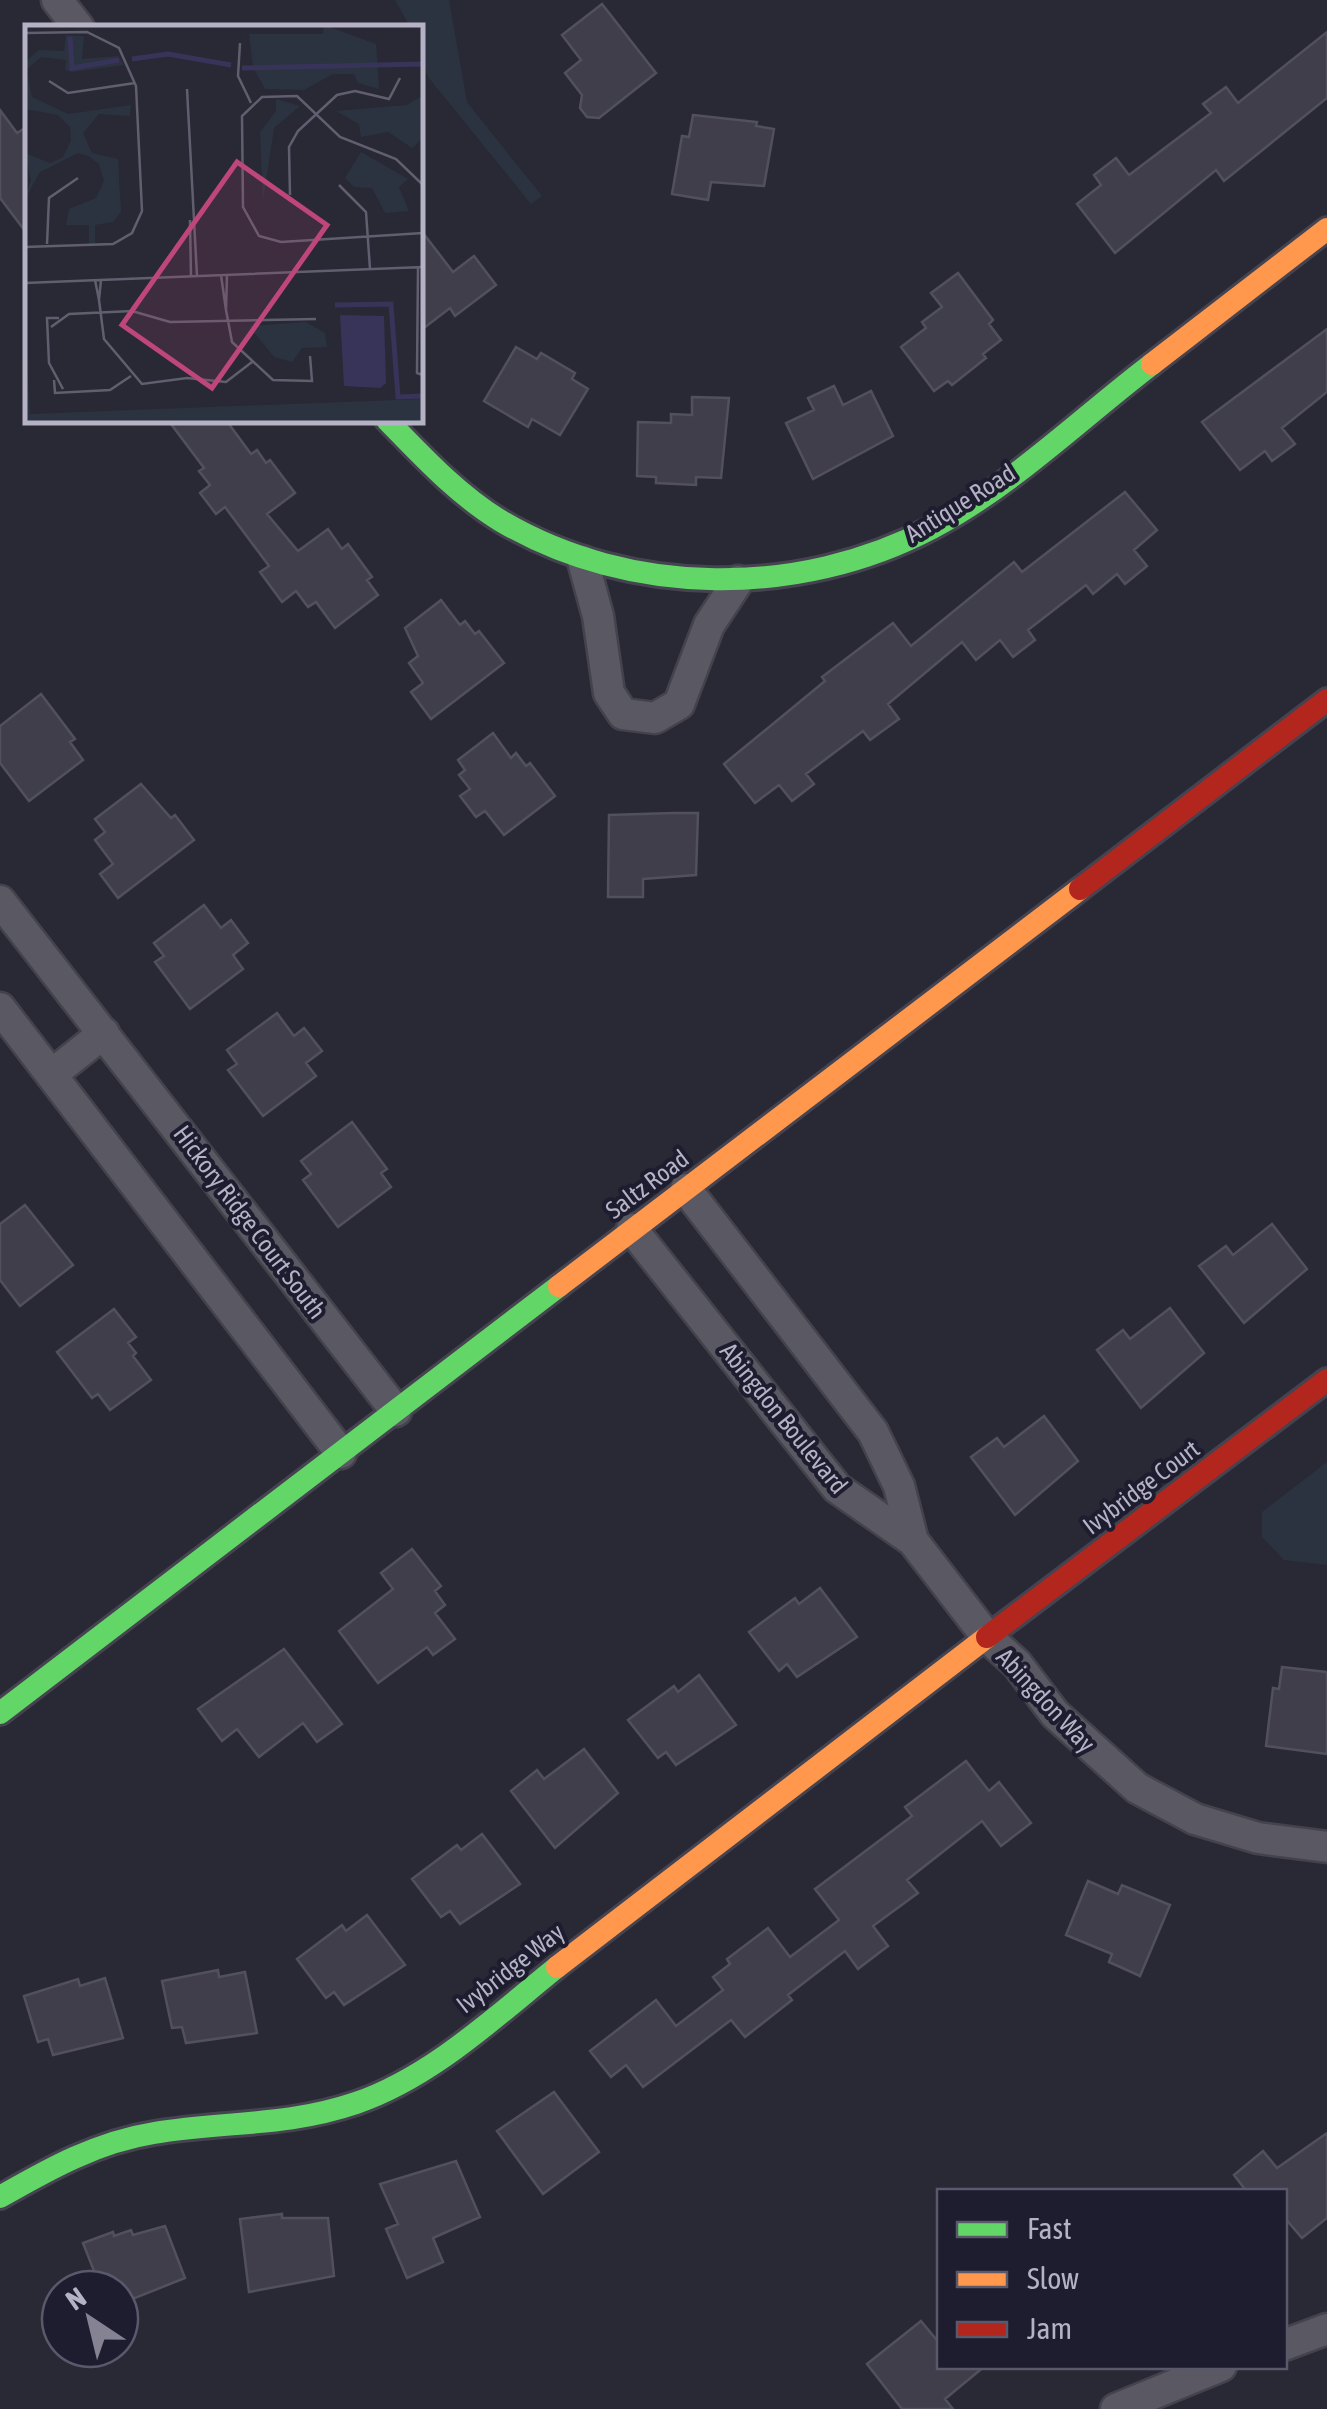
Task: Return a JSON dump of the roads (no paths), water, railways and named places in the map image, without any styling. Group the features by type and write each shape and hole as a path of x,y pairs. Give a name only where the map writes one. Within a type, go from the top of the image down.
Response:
{"street":[{"path":"57,0 77,25"},
{"name":"Antique Road","path":"389,422 445,479 501,521 582,561 646,575 738,581 830,567 918,536 989,490 1327,229"},
{"path":"582,561 598,616 609,693 624,714 655,718 679,704 709,625 738,581"},
{"name":"Saltz Road","path":"0,1712 1327,700"},
{"name":"Hickory Ridge Court South","path":"0,901 396,1411"},
{"path":"0,1008 341,1453"},
{"path":"51,1075 104,1033"},
{"path":"686,1189 873,1432 899,1486 912,1540"},
{"name":"Abingdon Boulevard","path":"632,1230 838,1488 912,1540"},
{"name":"Ivybridge Court","path":"987,1637 1327,1380"},
{"name":"Abingdon Way","path":"912,1540 987,1637 1017,1664 1056,1714 1137,1788 1195,1819 1258,1838 1327,1847"},
{"name":"Ivybridge Way","path":"0,2197 65,2160 153,2133 285,2123 360,2102 446,2054 987,1637"},
{"path":"1287,2344 1327,2328"},
{"path":"1116,2409 1214,2369"}]}
